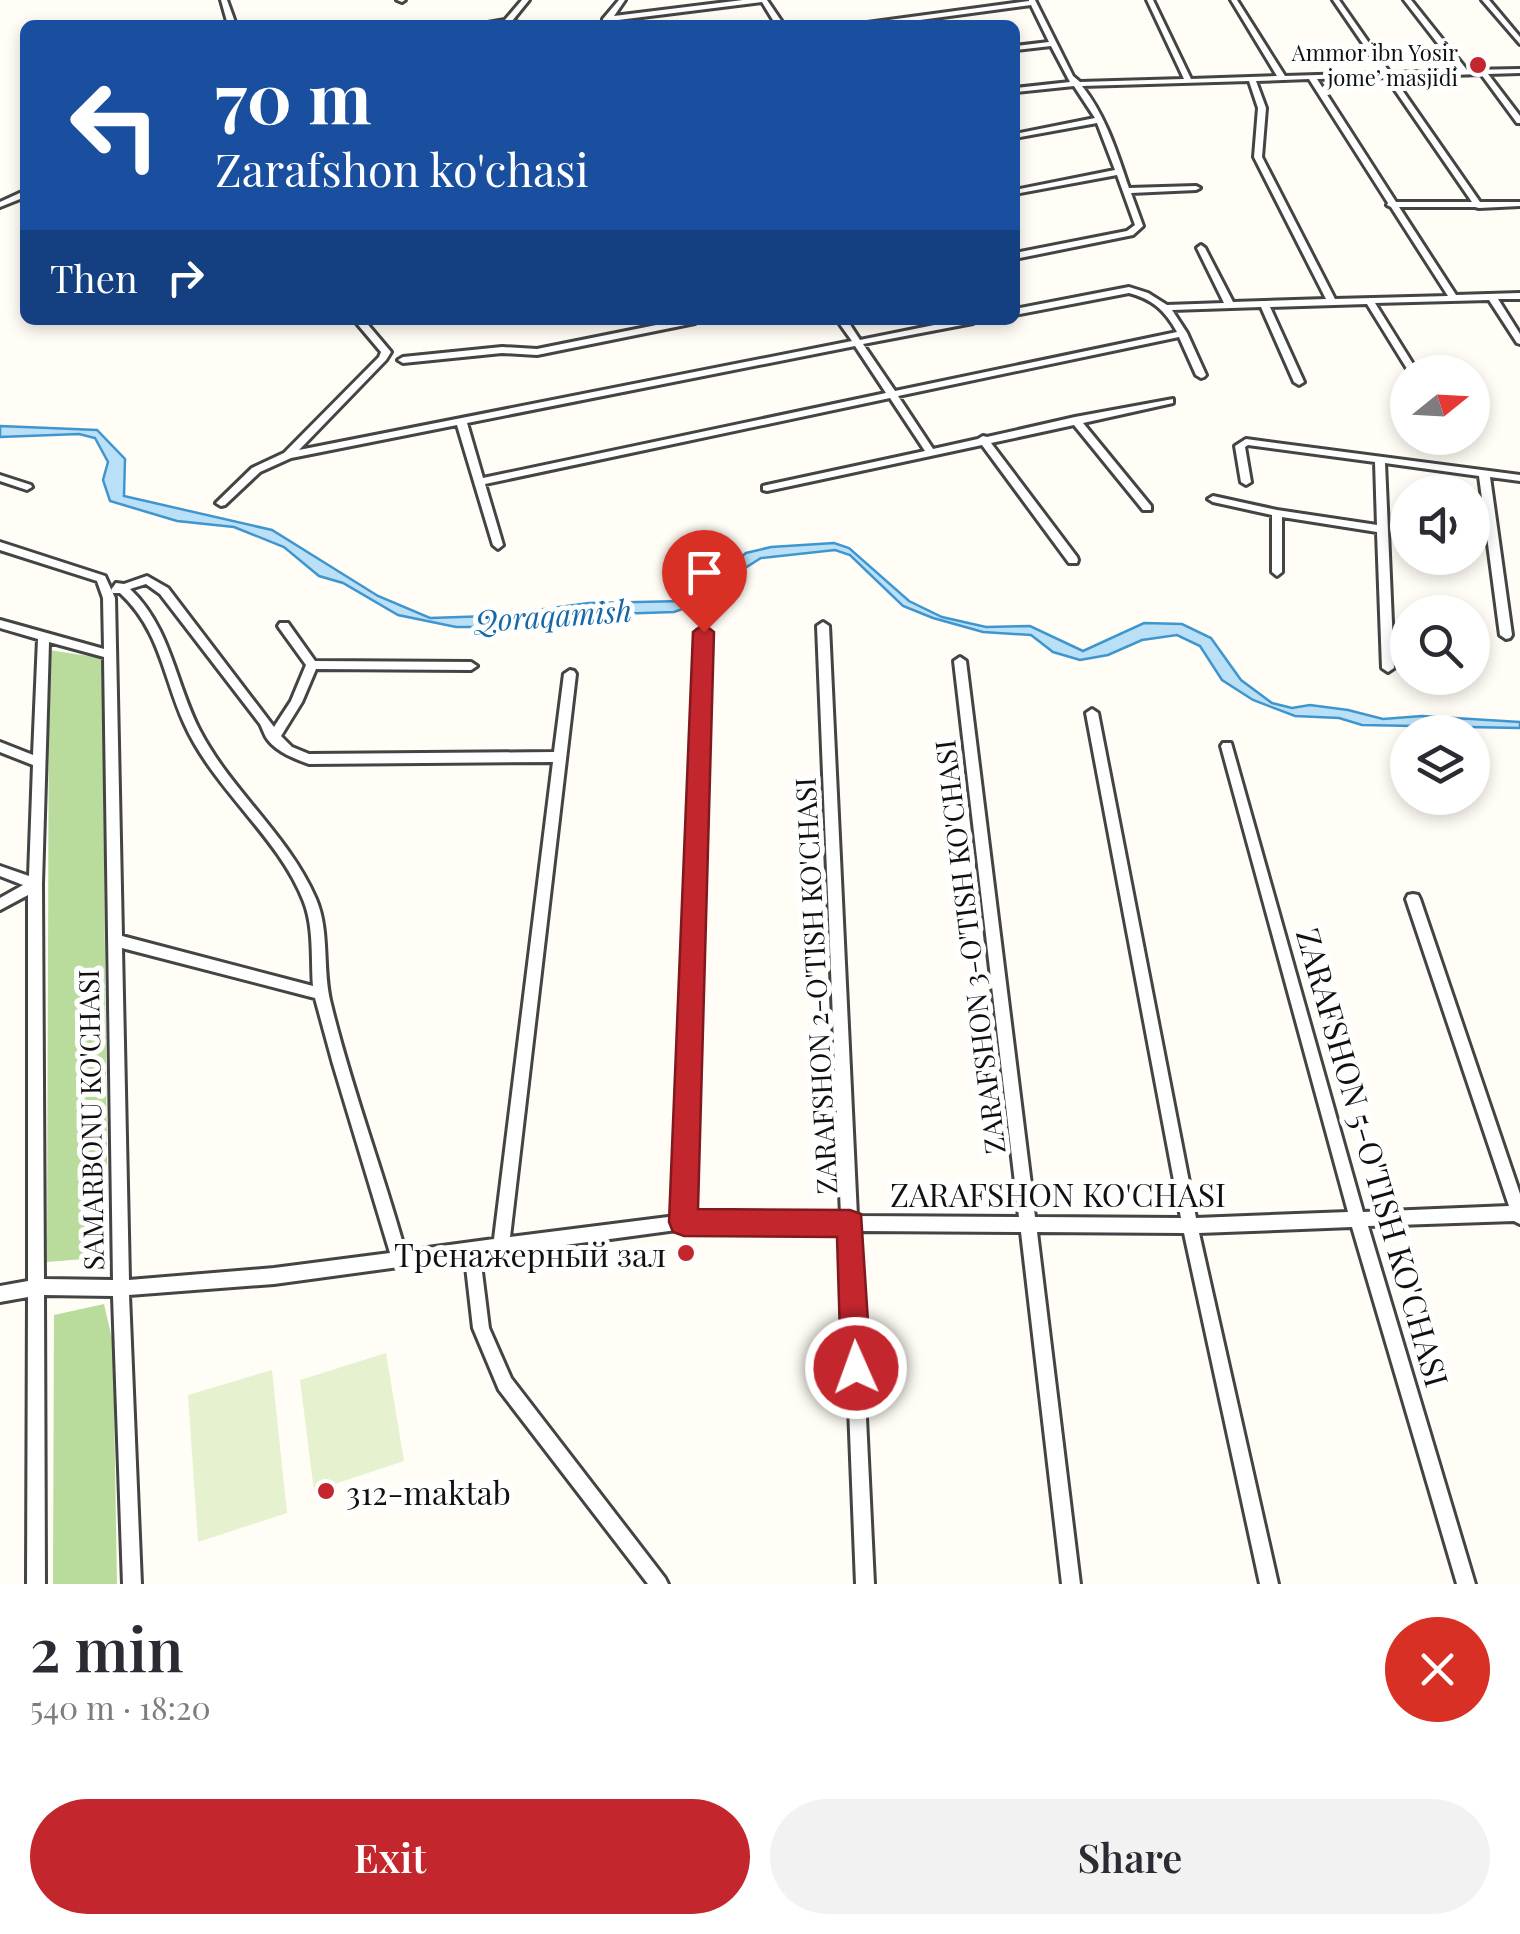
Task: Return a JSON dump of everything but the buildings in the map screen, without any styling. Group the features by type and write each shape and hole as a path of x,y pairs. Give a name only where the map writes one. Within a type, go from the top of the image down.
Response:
{"street":[{"path":"509,20 526,0"},
{"path":"607,20 622,0"},
{"path":"619,20 762,0"},
{"path":"1150,0 1188,80"},
{"path":"1234,0 1283,79"},
{"path":"1336,0 1479,206"},
{"path":"1408,0 1464,72"},
{"path":"1485,0 1519,41"},
{"path":"901,20 1032,1 1099,120 1140,226 1020,255"},
{"path":"1020,47 1053,44"},
{"path":"1020,89 1079,83 1520,71"},
{"path":"1482,72 1520,121"},
{"path":"1312,78 1454,297"},
{"path":"1252,80 1262,108 1258,157 1332,302"},
{"path":"1020,135 1099,120"},
{"path":"1020,191 1119,172"},
{"path":"1124,191 1196,188"},
{"path":"1391,205 1520,204"},
{"path":"1201,248 1229,304"},
{"path":"1020,311 1129,290 1160,298 1170,307 1179,334 1202,376"},
{"path":"1170,307 1520,296"},
{"path":"1492,297 1520,341"},
{"path":"1370,300 1403,355"},
{"path":"1264,304 1299,382"},
{"path":"288,455 383,358 386,352 363,325"},
{"path":"403,360 502,350 537,352 670,325"},
{"path":"845,325 929,450"},
{"path":"222,502 256,470 288,455 948,325"},
{"path":"480,482 1179,334"},
{"path":"766,488 1170,400"},
{"path":"461,420 498,545"},
{"path":"1074,420 1146,508"},
{"path":"984,439 1073,560"},
{"path":"1246,482 1240,446 1246,442 1520,478"},
{"path":"1380,458 1388,668"},
{"path":"1484,474 1506,635"},
{"path":"0,478 27,487"},
{"path":"1212,500 1383,529"},
{"path":"1277,513 1277,572"},
{"path":"0,546 101,579 109,598 120,586 147,580 164,591 273,738 292,754 309,759 558,758"},
{"path":"120,586 146,608 191,725 208,754 297,873 312,906 321,994 350,1099 379,1177 398,1259"},
{"name":"SAMARBONU KO'CHASI","path":"109,598 121,1288 132,1584"},
{"path":"0,624 110,655"},
{"path":"284,626 312,665"},
{"name":"ZARAFSHON 2-O'TISH KO'CHASI","path":"823,626 865,1584"},
{"path":"684,1222 704,632"},
{"name":"SAMARBONU KO'CHASI","path":"36,1584 35,884 44,639"},
{"name":"ZARAFSHON 3-O'TISH KO'CHASI","path":"960,661 1071,1584"},
{"path":"273,738 296,702 312,665"},
{"path":"312,665 472,666"},
{"path":"501,1248 570,674"},
{"path":"1092,713 1190,1226 1269,1584"},
{"name":"ZARAFSHON 5-O'TISH KO'CHASI","path":"1227,746 1357,1217 1466,1584"},
{"path":"0,747 40,763"},
{"path":"0,871 35,884"},
{"path":"0,905 35,884"},
{"path":"1413,898 1520,1214"},
{"path":"114,940 321,994"},
{"name":"ZARAFSHON KO'CHASI","path":"0,1294 38,1287 121,1288 274,1276 684,1222 1190,1226 1520,1214"},
{"path":"472,1252 481,1328 504,1384 658,1584"}],"green space":[{"path":"49,650 102,658 108,1257 47,1262"},
{"path":"104,1304 113,1343 117,1584 53,1584 54,1315"},
{"path":"386,1353 404,1461 314,1491 300,1380"},
{"path":"272,1370 287,1513 198,1542 188,1395"}],"water":[{"name":"Qoraqamish","path":"0,426 97,430 125,459 124,496 272,530 378,596 430,618 490,616 589,603 685,601 746,553 771,547 834,543 849,548 909,601 942,617 986,627 1030,626 1083,651 1144,623 1182,624 1211,638 1241,680 1272,703 1292,708 1310,705 1348,710 1390,718 1390,726 1295,716 1253,700 1222,680 1200,646 1177,635 1142,640 1108,655 1080,660 1053,652 1031,635 983,632 933,618 903,606 850,555 835,550 761,558 742,570 716,597 674,612 552,616 483,627 456,627 398,615 343,583 319,576 284,547 234,527 177,521 110,501 103,480 108,462 95,438 79,434 0,437"},
{"path":"1490,720 1520,722 1520,728 1490,727"}],"place":[{"name":"Ammor ibn Yosir jome’ masjidi","path":"1478,65"},
{"name":"Тренажерный зал","path":"686,1253"},
{"name":"312-maktab","path":"326,1491"}],"route":[{"path":"704,632 684,1222 850,1224 856,1368"}]}
